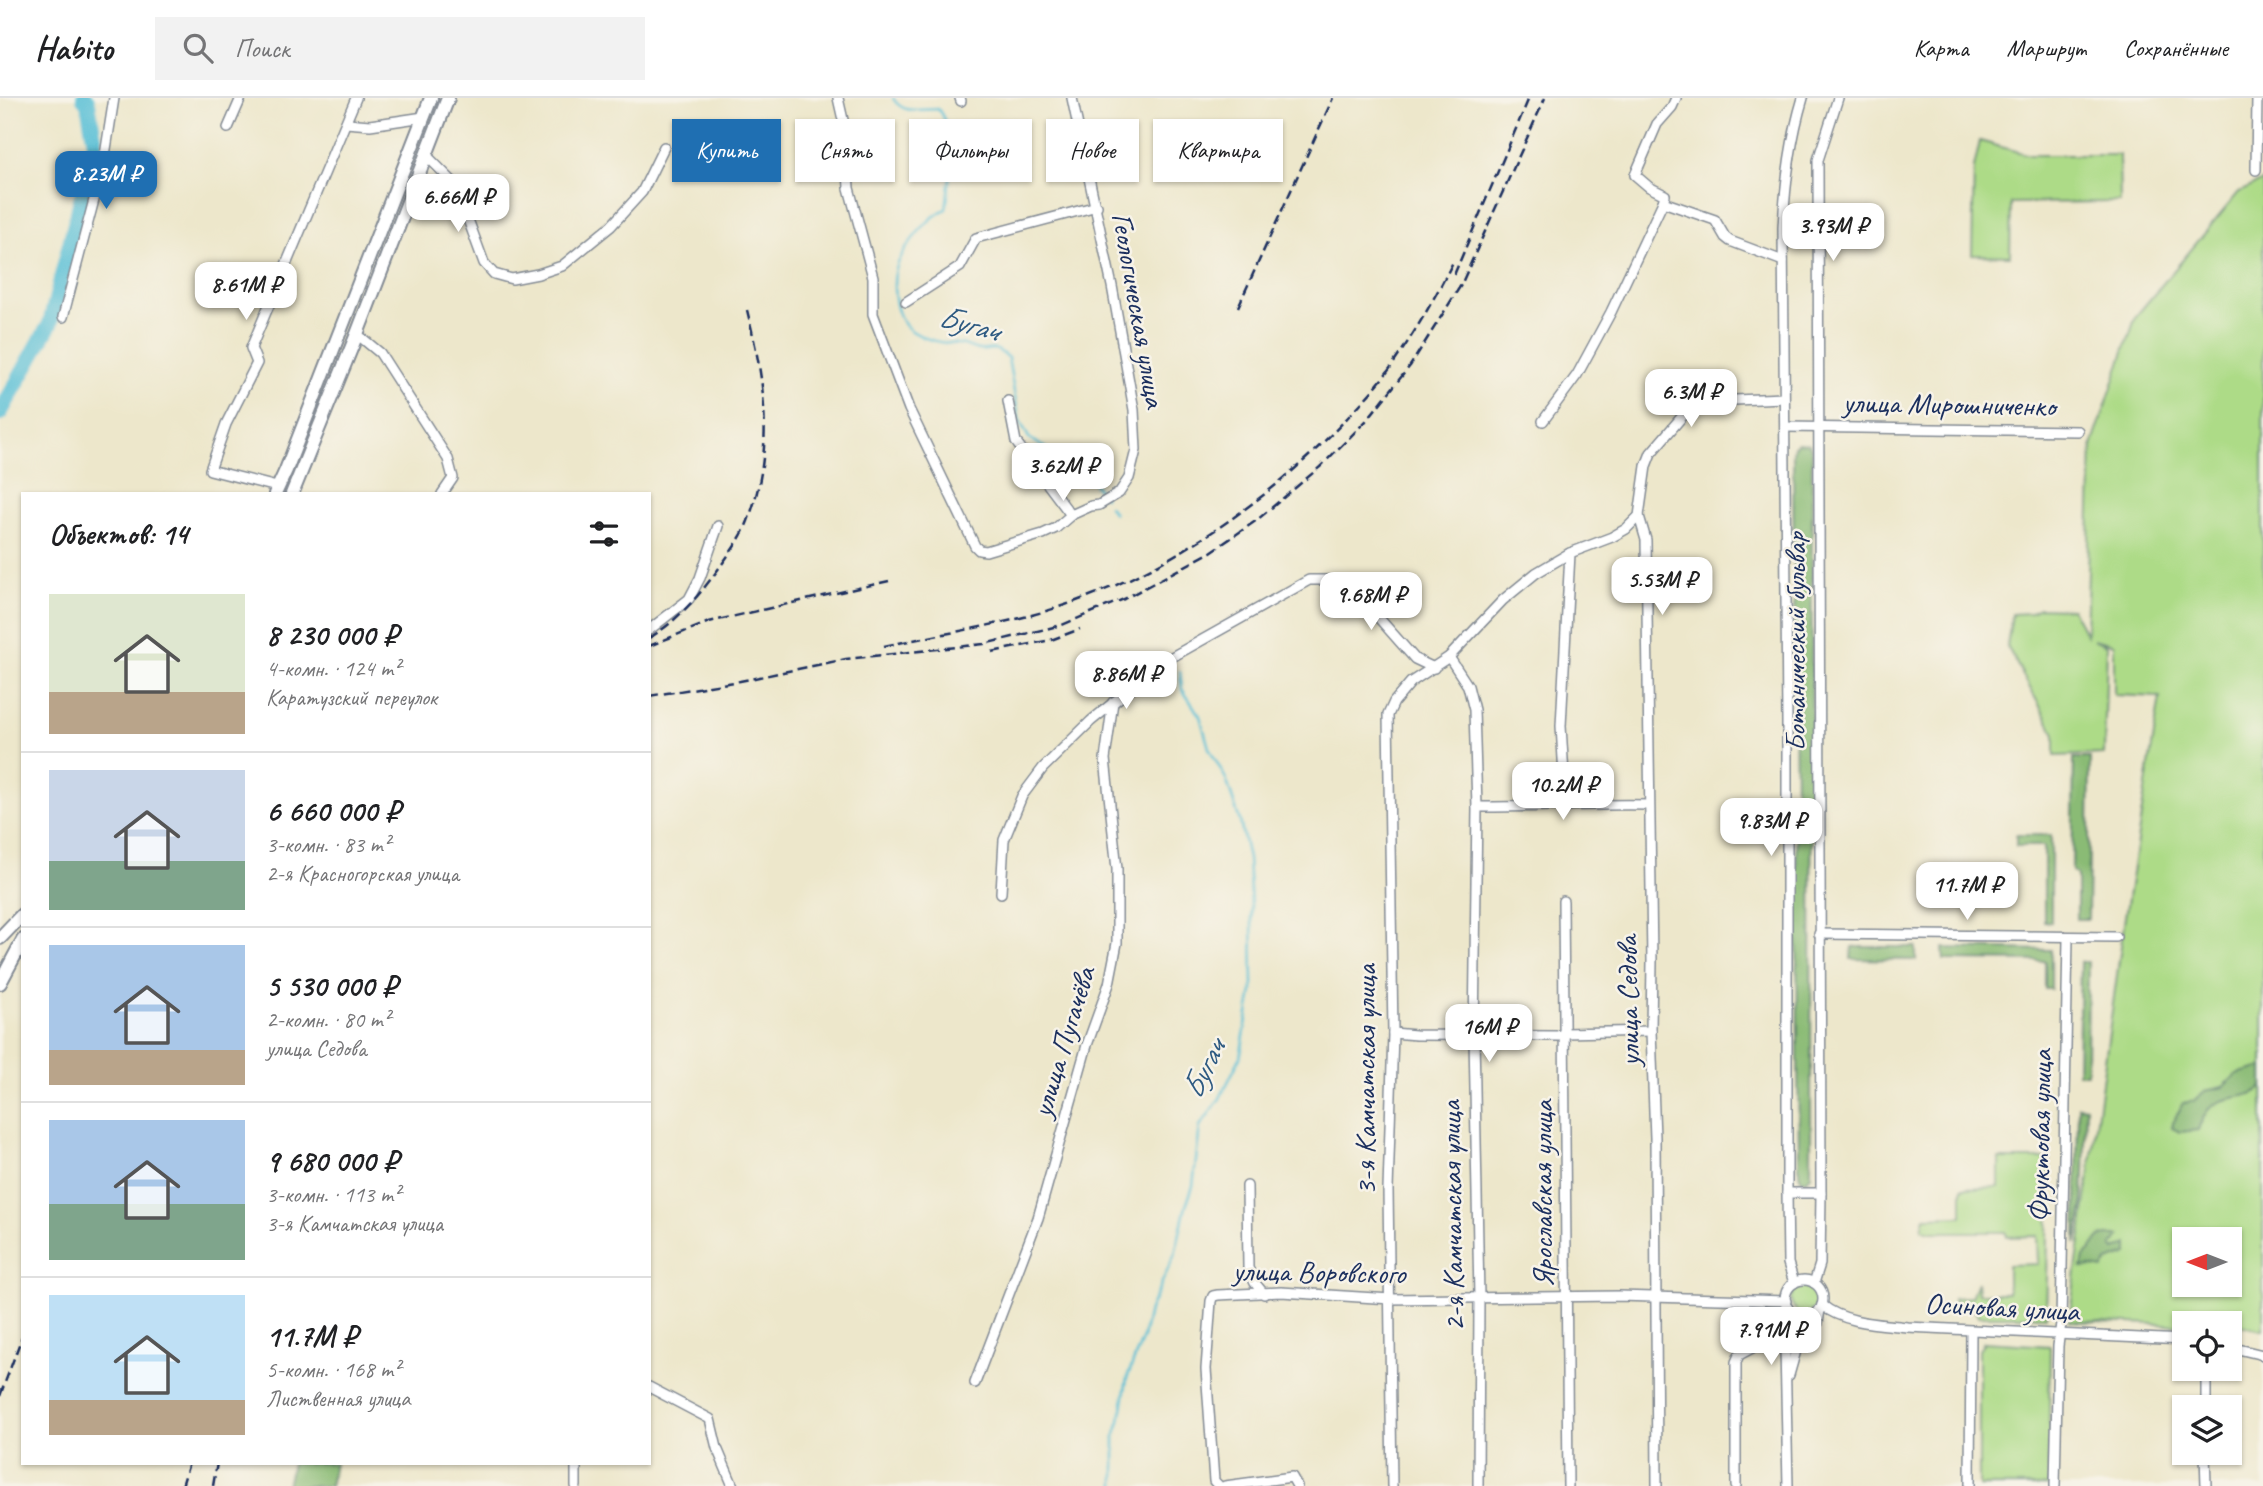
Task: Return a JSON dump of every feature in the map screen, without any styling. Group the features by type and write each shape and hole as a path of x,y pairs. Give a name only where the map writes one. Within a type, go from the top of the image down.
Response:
{"main road":[{"path":"276,490 431,98"},
{"path":"293,492 448,98"},
{"path":"0,937 21,916"},
{"path":"0,983 21,944"}],"street":[{"path":"63,317 104,162 114,98"},
{"path":"228,128 241,98"},
{"path":"276,490 210,470 222,433 257,363 251,348 356,98"},
{"path":"838,98 846,132 849,188 873,277 873,314 909,410 979,550 986,551 1043,534 1056,528 1071,515 1016,442 1007,401"},
{"name":"Геологическая улица","path":"1071,515 1099,505 1119,493 1129,478 1136,450 1133,410 1097,206 1072,98"},
{"path":"1544,421 1577,375 1611,312 1663,202 1665,195 1649,187 1635,175 1657,124 1676,98"},
{"name":"Ботанический бульвар","path":"1794,1283 1788,1263 1787,1193 1783,261 1791,141 1804,98"},
{"name":"Ботанический бульвар","path":"1814,1283 1820,1264 1821,1193 1818,160 1838,98"},
{"path":"2256,170 2257,98"},
{"path":"346,123 370,125 424,117"},
{"path":"426,155 455,184 484,263 494,274 512,279 562,266 611,226 642,192 664,147"},
{"path":"1663,202 1714,220 1730,241 1783,261"},
{"path":"906,302 960,267 976,238 1097,206"},
{"path":"357,334 380,353 448,459 453,478 443,492"},
{"name":"улица Седова","path":"1657,1486 1655,1138 1651,1031 1653,961 1646,540 1639,516 1646,466 1651,453 1693,405 1702,399 1784,398"},
{"name":"улица Мирошниченко","path":"1785,427 2078,431"},
{"path":"1000,893 1004,840 1022,796 1043,768 1113,702 1181,650 1309,580 1337,580 1355,591 1415,659 1434,668 1449,657 1503,600 1536,573 1570,553 1612,537 1626,529 1639,516"},
{"path":"651,627 689,598 700,578 718,526"},
{"path":"1566,807 1561,726 1570,553"},
{"name":"2-я Камчатская улица","path":"1449,657 1464,677 1472,694 1474,710 1477,807 1474,1036 1479,1298 1478,1486"},
{"name":"3-я Камчатская улица","path":"1392,1486 1388,1190 1393,1033 1388,715 1394,702 1411,682 1434,668"},
{"name":"улица Пугачёва","path":"975,1382 1038,1219 1087,1045 1109,984 1117,943 1117,869 1105,759 1113,702"},
{"path":"1477,807 1649,805"},
{"name":"Ярославская улица","path":"1563,901 1568,1486"},
{"path":"1819,934 2116,937"},
{"name":"Фруктовая улица","path":"2055,1486 2061,1323 2068,938"},
{"path":"1393,1033 1558,1036 1565,1033 1651,1031"},
{"path":"1247,1186 1248,1268 1264,1294"},
{"path":"1787,1193 1821,1193"},
{"path":"1786,1385 1797,1347 1818,1323 1821,1307 1822,1293 1814,1283 1802,1280 1794,1283 1788,1291 1787,1304 1785,1348 1788,1486"},
{"name":"улица Воровского","path":"1219,1486 1214,1481 1206,1369 1211,1301 1213,1296 1218,1294 1281,1292 1391,1299 1655,1297 1787,1304"},
{"path":"1787,1304 1795,1315 1805,1318 1814,1315 1821,1307"},
{"name":"Осиновая улица","path":"1821,1307 1832,1314 1874,1323 1971,1331 2172,1340"},
{"path":"1970,1486 1971,1331"},
{"path":"1736,1486 1736,1362 1739,1354 1754,1347 1785,1348"},
{"path":"2242,1350 2263,1354"},
{"path":"651,1388 710,1419 733,1486"},
{"path":"576,1465 576,1486"},
{"path":"2205,1465 2206,1486"},
{"path":"1225,1486 1292,1477 1297,1485"}],"green space":[{"path":"1980,141 2029,155 2119,155 2120,202 2011,203 2010,256 1972,255 1974,168"},
{"path":"2263,181 2263,1330 2242,1325 2242,1311 2172,1311 2172,1325 2069,1321 2125,917 2160,697 2114,695 2114,644 2093,639 2107,645 2104,754 2055,756 2055,734 2007,646 2012,614 2029,613 2039,608 2072,609 2086,635 2092,446 2136,316 2239,192"},
{"path":"1798,443 1809,444 1812,452 1811,1175 1807,1180 1802,1180 1799,1174 1793,453 1794,446"},
{"path":"2074,758 2090,758 2088,919 2077,919 2077,875 2072,871"},
{"path":"2016,835 2051,835 2051,922 2044,921 2044,846 2016,846"},
{"path":"1852,947 1916,947 1916,960 1851,959"},
{"path":"1943,948 2051,950 2051,989 2045,989 2045,961 1944,960"},
{"path":"2080,962 2088,962 2087,1073 2078,1073"},
{"path":"2263,1067 2263,1087 2250,1094 2215,1104 2206,1113 2198,1130 2180,1132 2172,1128 2184,1103 2193,1101 2205,1091 2223,1087 2237,1074"},
{"path":"2078,1106 2086,1107 2083,1206 2076,1244"},
{"path":"1999,1159 2050,1159 2046,1316 1979,1316 1972,1308 1954,1301 1953,1298 1971,1297 1977,1282 1978,1293 2008,1293 2008,1265 2038,1264 2037,1236 2007,1237 2006,1232 1930,1232 1922,1229 1925,1217 1962,1216 1962,1188 1999,1187"},
{"path":"2102,1236 2120,1236 2112,1246 2115,1250 2128,1244 2128,1254 2108,1261 2103,1269 2082,1268 2084,1256"},
{"path":"1804,1287 1813,1291 1817,1300 1813,1309 1804,1313 1795,1309 1791,1300 1795,1291"},
{"path":"1984,1342 2050,1346 2048,1486 1979,1486 1979,1349"},
{"path":"292,1465 335,1465 330,1486 287,1486"}],"waterway":[{"path":"0,413 50,324 95,144 88,103 84,98"},
{"name":"Бугач","path":"893,98 901,107 907,109 938,109 948,131 951,157 946,209 919,231 896,269 895,299 901,318 912,331 929,339 979,350 995,349 1008,358 1019,419 1029,438 1078,468 1104,497"},
{"path":"1109,506 1114,514"},
{"name":"Бугач","path":"1115,1486 1115,1436 1127,1378 1143,1337 1149,1310 1175,1254 1193,1186 1200,1126 1219,1100 1240,1058 1253,986 1248,859 1240,821 1226,779 1209,748 1200,716 1182,689 1180,672"}],"railway":[{"path":"1238,307 1333,98"},
{"path":"1454,275 1529,98"},
{"path":"651,696 846,659 984,644 1062,625 1124,599 1211,552 1257,520 1320,467 1366,421 1410,366 1461,285 1545,98"},
{"path":"884,646 998,623 1065,605 1144,572 1219,528 1288,475 1371,392 1408,342 1453,262"},
{"path":"651,637 684,610 714,575 741,535 756,494 762,468 764,416 759,363 747,310"},
{"path":"651,645 709,622 889,581"},
{"path":"992,652 1051,640 1080,629"},
{"path":"0,1396 21,1339"},
{"path":"182,1486 188,1465"},
{"path":"213,1486 217,1465"}]}
